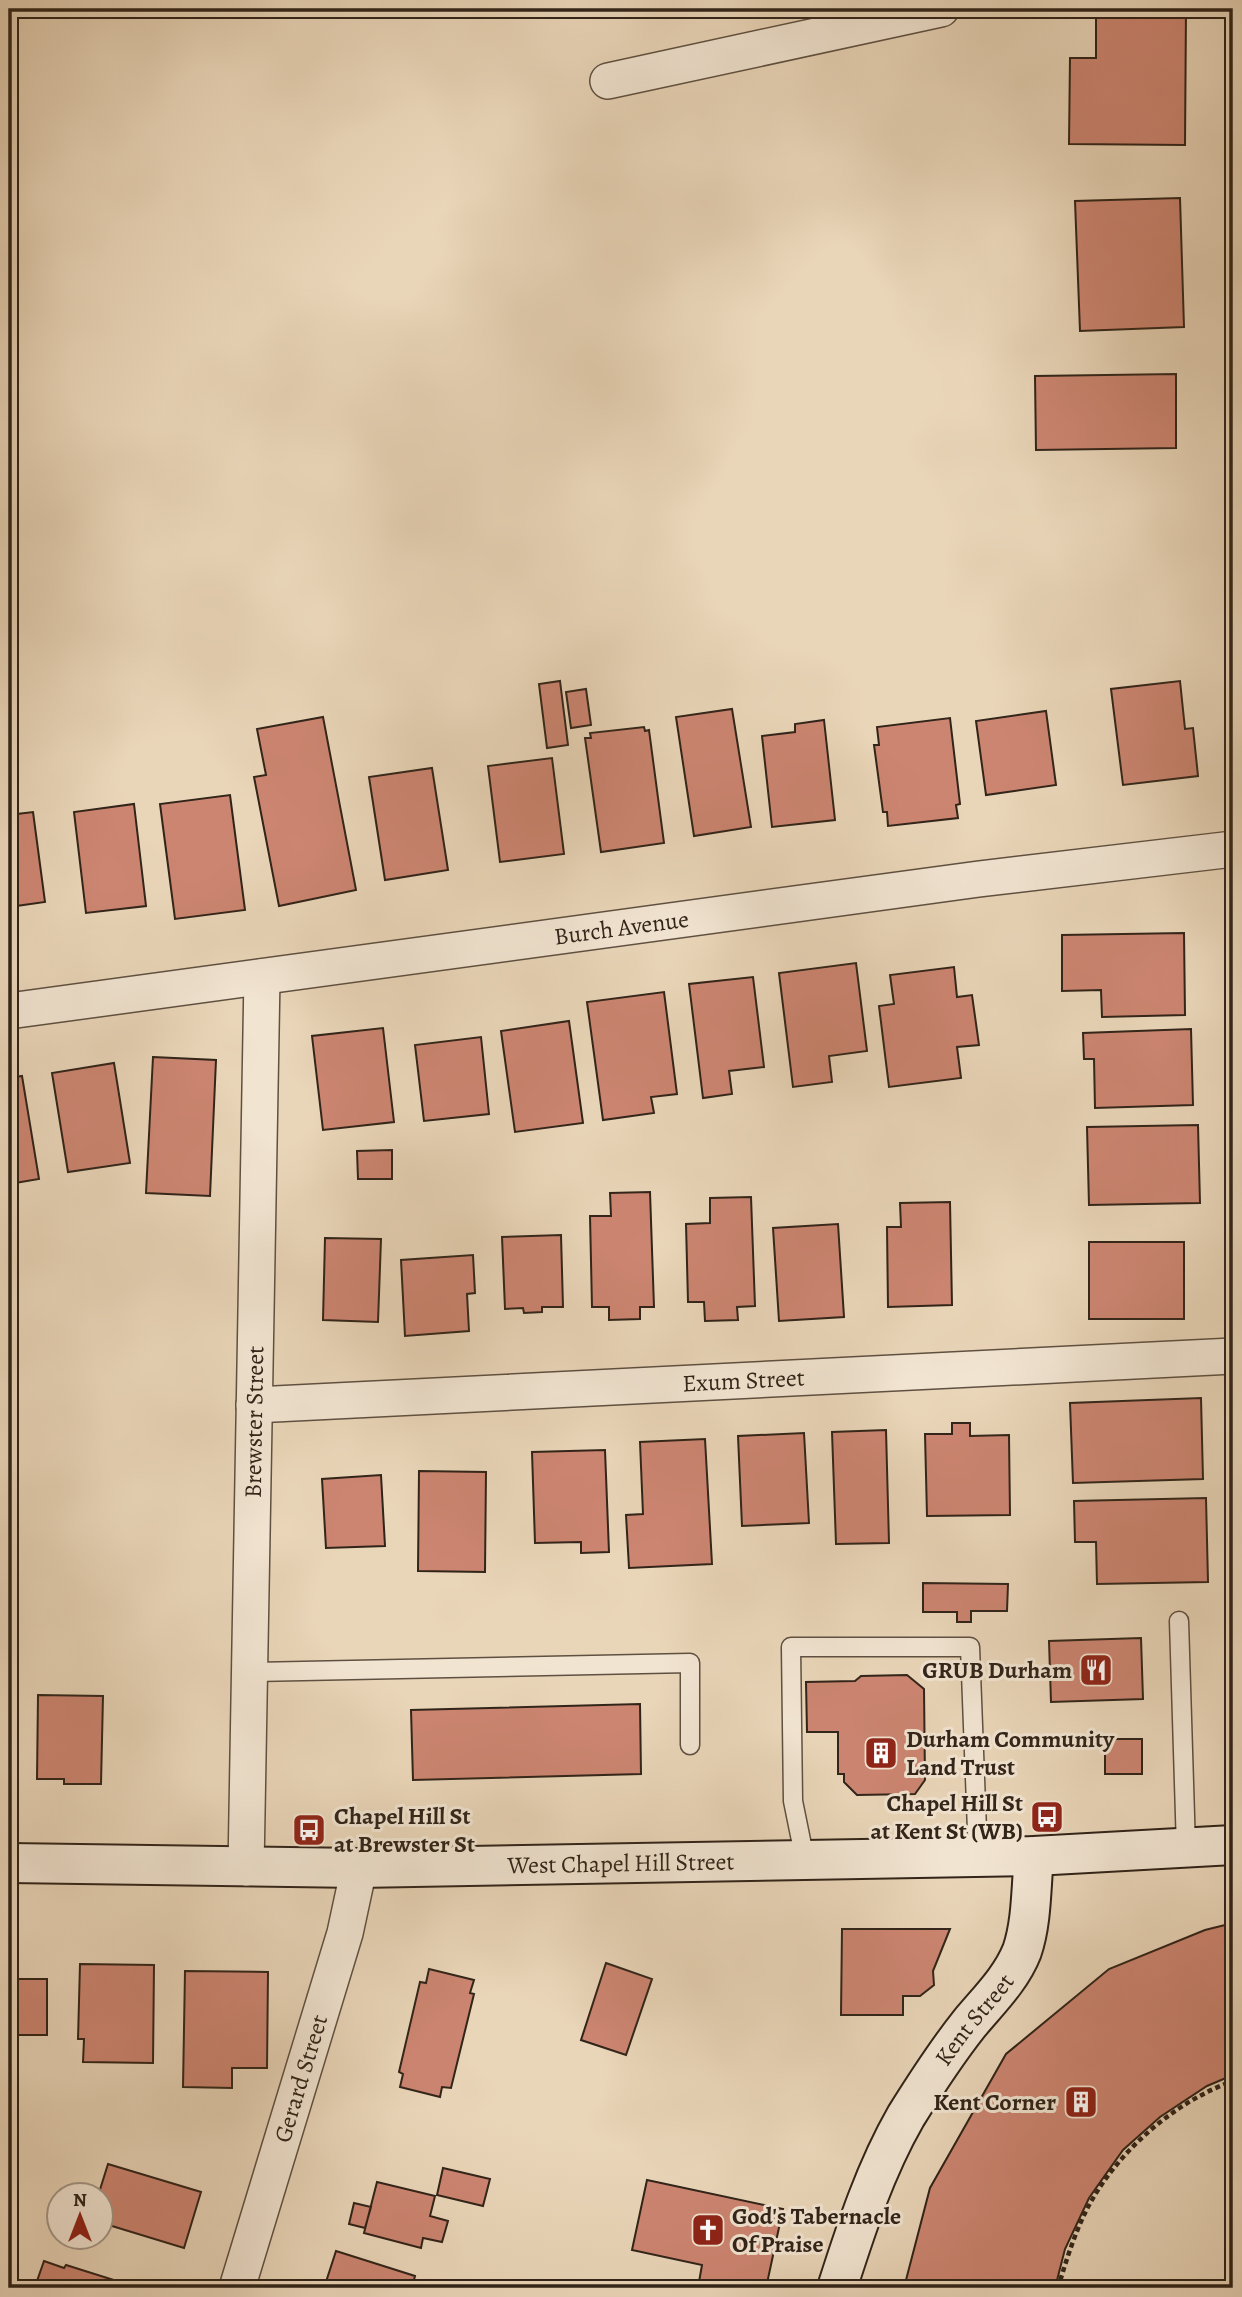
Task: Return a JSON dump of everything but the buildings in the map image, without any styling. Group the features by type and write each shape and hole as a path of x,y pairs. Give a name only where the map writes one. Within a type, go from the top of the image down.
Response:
{"main road":[{"name":"West Chapel Hill Street","path":"9,1863 359,1868 1034,1856 1233,1845"},
{"name":"Kent Street","path":"837,2288 880,2165 905,2118 938,2065 1010,1973 1021,1951 1027,1933 1034,1856"}],"street":[{"path":"608,81 941,9"},
{"name":"Burch Avenue","path":"9,1011 979,879 1233,849"},
{"name":"Brewster Street","path":"246,1868 261,977"},
{"name":"Exum Street","path":"254,1405 1233,1356"},
{"name":"Gerard Street","path":"237,2288 345,1933 359,1868"}],"lane":[{"path":"1179,1621 1186,1848"},
{"path":"805,1860 793,1801 791,1647 970,1647 978,1857"},
{"path":"250,1672 690,1663 690,1745"}],"path":[{"path":"1058,2288 1070,2248 1089,2206 1120,2161 1151,2130 1185,2104 1233,2081"}],"place":[{"name":"GRUB Durham","path":"1096,1670"},
{"name":"Durham Community Land Trust","path":"881,1753"},
{"name":"Chapel Hill St at Kent St (WB)","path":"1047,1817"},
{"name":"Chapel Hill St at Brewster St","path":"309,1830"},
{"name":"Kent Corner","path":"1081,2102"},
{"name":"God's Tabernacle Of Praise","path":"708,2230"}]}
